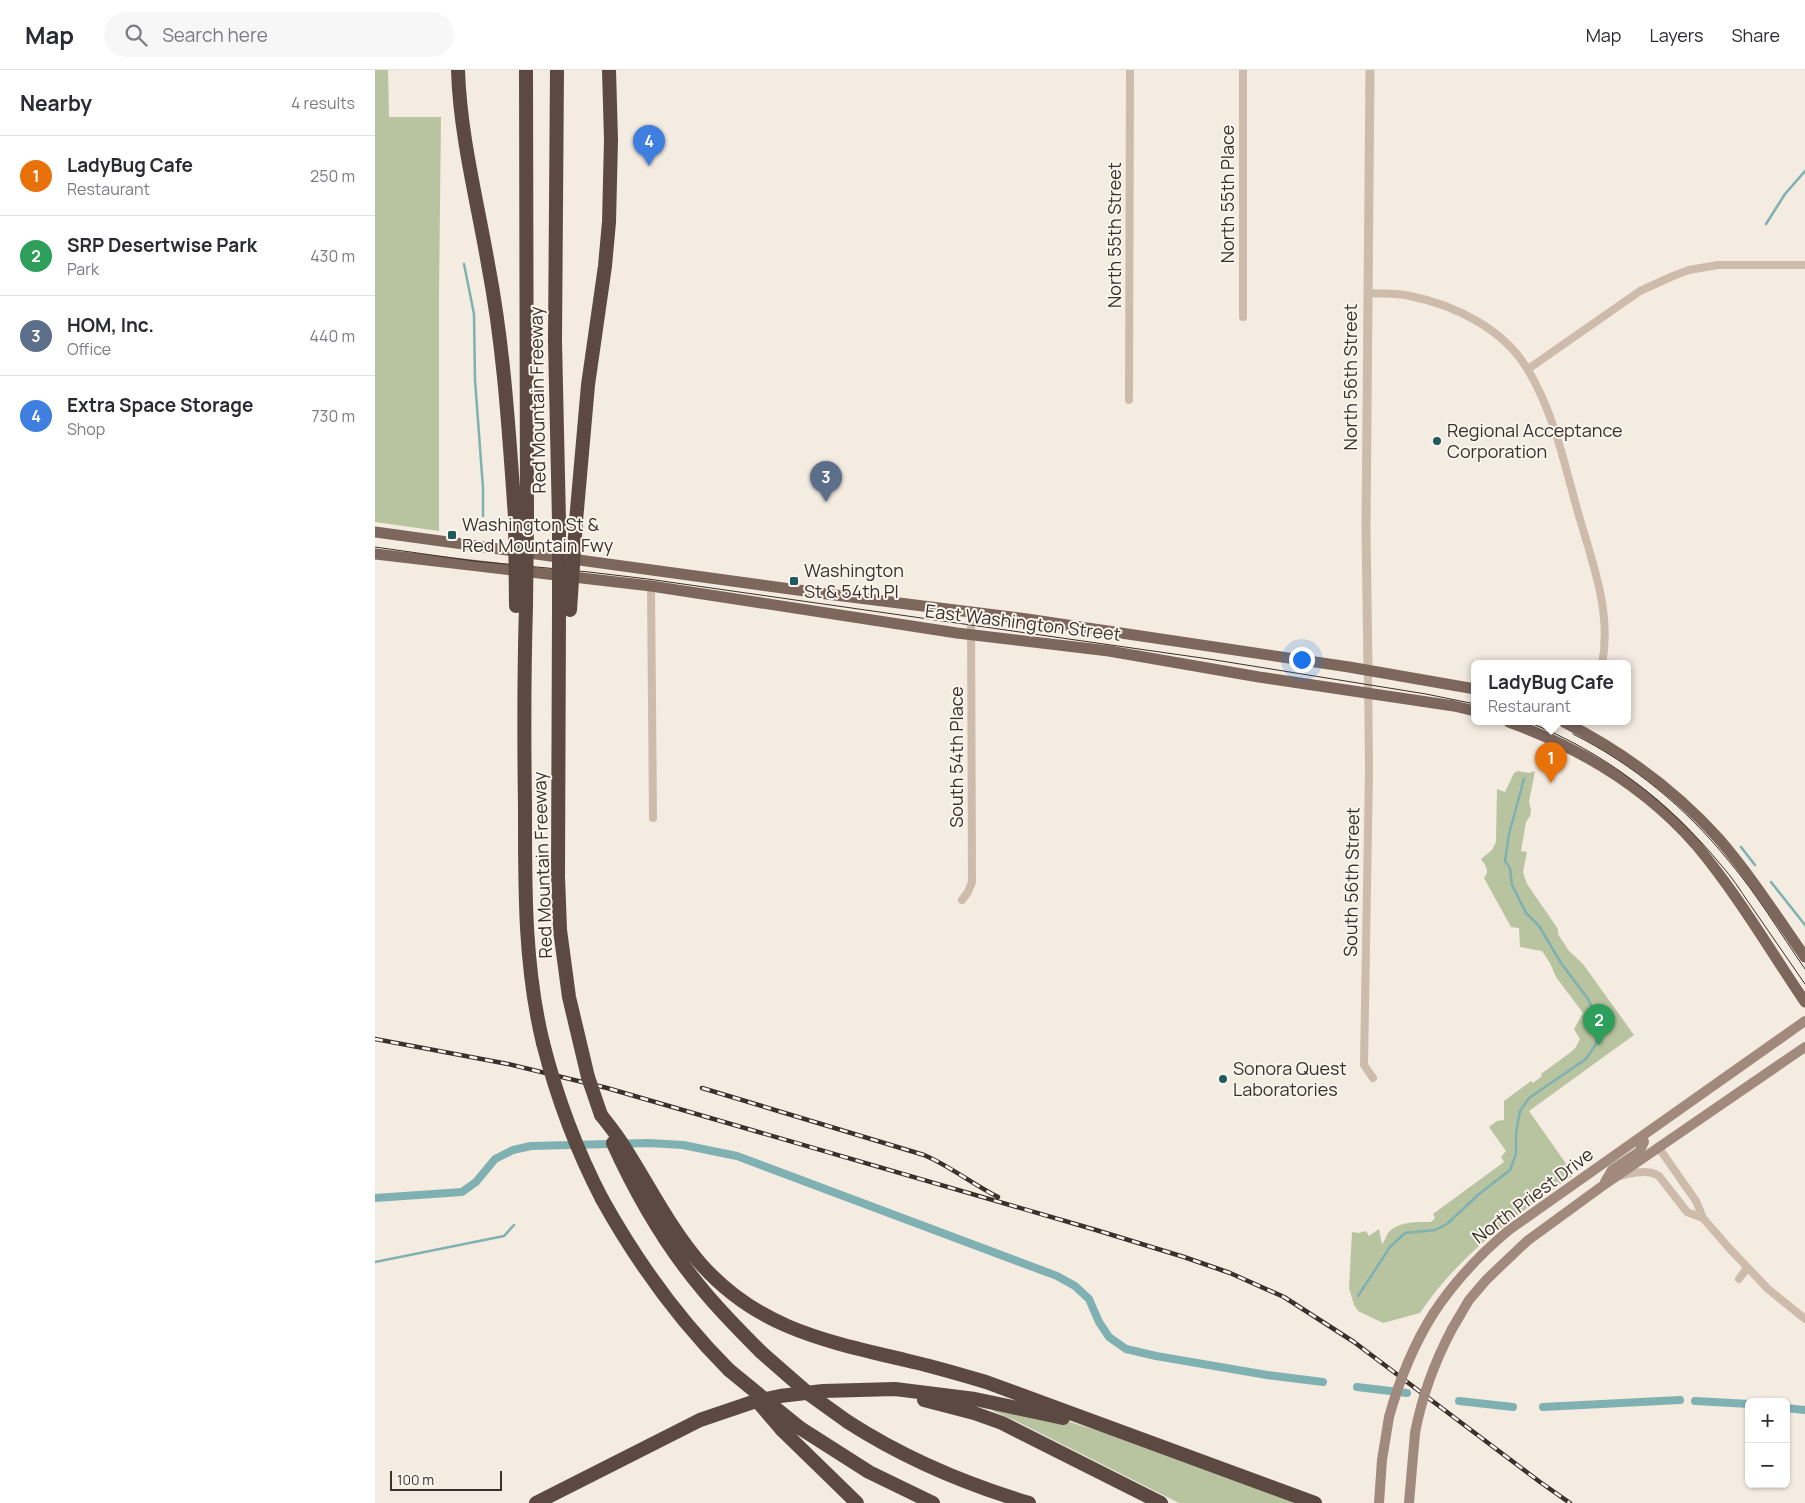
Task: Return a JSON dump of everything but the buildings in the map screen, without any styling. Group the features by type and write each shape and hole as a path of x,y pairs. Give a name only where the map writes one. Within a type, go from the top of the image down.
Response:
{"highway":[{"path":"458,70 464,131 474,194 489,265 497,320 521,517"},
{"name":"Red Mountain Freeway","path":"526,70 521,517 526,921 531,976 543,1043 554,1084 578,1149 602,1199 622,1235 687,1325 729,1370 800,1428 869,1472 933,1503"},
{"name":"Red Mountain Freeway","path":"557,70 555,341 559,521 564,610 559,703 558,876 560,930 569,997 581,1053 601,1115 638,1182 655,1224 694,1279 729,1320 761,1352 809,1394 848,1422 882,1442 925,1464 974,1485 1029,1503"},
{"path":"564,610 576,521 588,386 605,266 609,222 611,140 609,70"},
{"path":"638,1182 683,1242 710,1273 739,1299 781,1324 832,1342 986,1382 1127,1432 1169,1450"},
{"path":"729,1370 782,1430 857,1503"},
{"path":"536,1503 674,1432 711,1416 753,1402 780,1396 851,1390 895,1389 994,1402 1071,1420 1169,1450 1315,1503"},
{"path":"851,1390 939,1403 988,1418 1031,1437 1161,1503"}],"main road":[{"name":"East Washington Street","path":"375,532 971,612 1368,670 1471,688"},
{"name":"East Washington Street","path":"375,554 651,586 849,617 1109,651 1368,689 1471,710"},
{"path":"1517,725 1552,739 1598,763 1636,790 1667,816 1714,868 1805,1002"},
{"path":"1579,725 1671,792 1701,820 1744,870 1805,957"},
{"name":"North Priest Drive","path":"1379,1503 1382,1460 1389,1417 1408,1362 1433,1314 1462,1275 1499,1238 1519,1222 1805,1021"},
{"name":"North Priest Drive","path":"1409,1503 1415,1433 1420,1407 1436,1359 1469,1300 1507,1259 1527,1241 1601,1187 1805,1047"},
{"path":"1601,1187 1612,1170 1639,1152 1643,1146 1642,1136"}],"street":[{"name":"North 55th Street","path":"1129,400 1130,70"},
{"name":"North 55th Place","path":"1243,70 1243,317"},
{"name":"North 56th Street","path":"1368,689 1366,624 1370,70"},
{"path":"1528,370 1640,291 1673,276 1689,270 1718,266 1805,265"},
{"path":"1368,293 1408,296 1429,301 1469,317 1501,339 1528,370 1542,397 1553,426 1598,580 1604,619 1602,660"},
{"path":"651,586 653,818"},
{"name":"South 54th Place","path":"962,900 968,892 971,882 971,612"},
{"name":"South 56th Street","path":"1368,689 1369,770 1364,1065 1373,1078"},
{"path":"1659,1148 1696,1201 1703,1218 1747,1268 1774,1294 1805,1319"},
{"path":"1618,1176 1635,1173 1654,1173 1659,1176 1687,1212 1703,1218"},
{"path":"1739,1279 1747,1268"}],"green space":[{"path":"375,70 388,70 389,117 441,117 439,531 375,522"},
{"path":"1518,771 1529,773 1535,771 1529,802 1530,816 1526,822 1521,851 1527,852 1523,872 1527,884 1558,929 1558,934 1569,951 1583,964 1634,1035 1529,1111 1574,1175 1510,1221 1471,1254 1453,1272 1420,1313 1383,1323 1358,1311 1354,1305 1349,1288 1352,1232 1366,1231 1369,1236 1379,1229 1382,1244 1388,1233 1397,1226 1408,1223 1431,1222 1435,1218 1433,1214 1504,1162 1501,1157 1506,1151 1489,1127 1497,1121 1504,1120 1504,1101 1531,1081 1533,1083 1542,1076 1541,1074 1571,1052 1580,1039 1574,1029 1583,1013 1556,977 1542,951 1520,947 1519,928 1511,927 1484,878 1487,871 1481,859 1492,850 1496,842 1497,789 1505,792 1514,773"},
{"path":"994,1405 1054,1417 1115,1436 1300,1503 1179,1503 993,1411"}],"waterway":[{"path":"1766,224 1785,194 1805,171"},
{"path":"464,264 474,314 475,380 483,488 483,516"},
{"path":"1358,1296 1390,1247 1405,1233 1435,1230 1447,1224 1479,1194 1510,1170 1516,1154 1516,1133 1520,1111 1529,1098 1586,1059 1596,1044 1600,1023 1588,999 1561,963 1539,926 1526,913 1512,885 1510,868 1505,861 1509,834 1524,779"},
{"path":"1741,847 1755,865"},
{"path":"1771,882 1805,925"},
{"path":"375,1198 462,1192 476,1182 495,1159 513,1150 531,1146 648,1143 683,1145 737,1156 1057,1276 1075,1286 1089,1299 1099,1322 1109,1337 1126,1349 1267,1375 1323,1382"},
{"path":"375,1262 504,1236 514,1225"},
{"path":"1357,1387 1407,1393"},
{"path":"1543,1407 1680,1400"},
{"path":"1459,1401 1513,1407"},
{"path":"1695,1401 1745,1404"},
{"path":"1790,1408 1805,1410"}],"tram line":[{"path":"375,547 474,561 648,579 1209,659 1426,694 1471,703"},
{"path":"1535,725 1583,748 1610,764 1681,821 1729,875 1805,984"},
{"path":"1573,734 1617,759 1637,773 1695,823 1749,886 1805,969"}],"railway":[{"path":"375,1039 508,1064 607,1088 1096,1230 1230,1273 1284,1297 1354,1342 1570,1503"},
{"path":"702,1088 924,1155 943,1164 998,1197"}],"place":[{"name":"Extra Space Storage","path":"649,166"},
{"name":"Regional Acceptance Corporation","path":"1437,441"},
{"name":"HOM, Inc.","path":"826,502"},
{"name":"Washington St & Red Mountain Fwy","path":"452,535"},
{"name":"Washington St & 54th Pl","path":"794,581"},
{"name":"LadyBug Cafe","path":"1551,783"},
{"name":"SRP Desertwise Park","path":"1599,1045"},
{"name":"Sonora Quest Laboratories","path":"1223,1079"}]}
